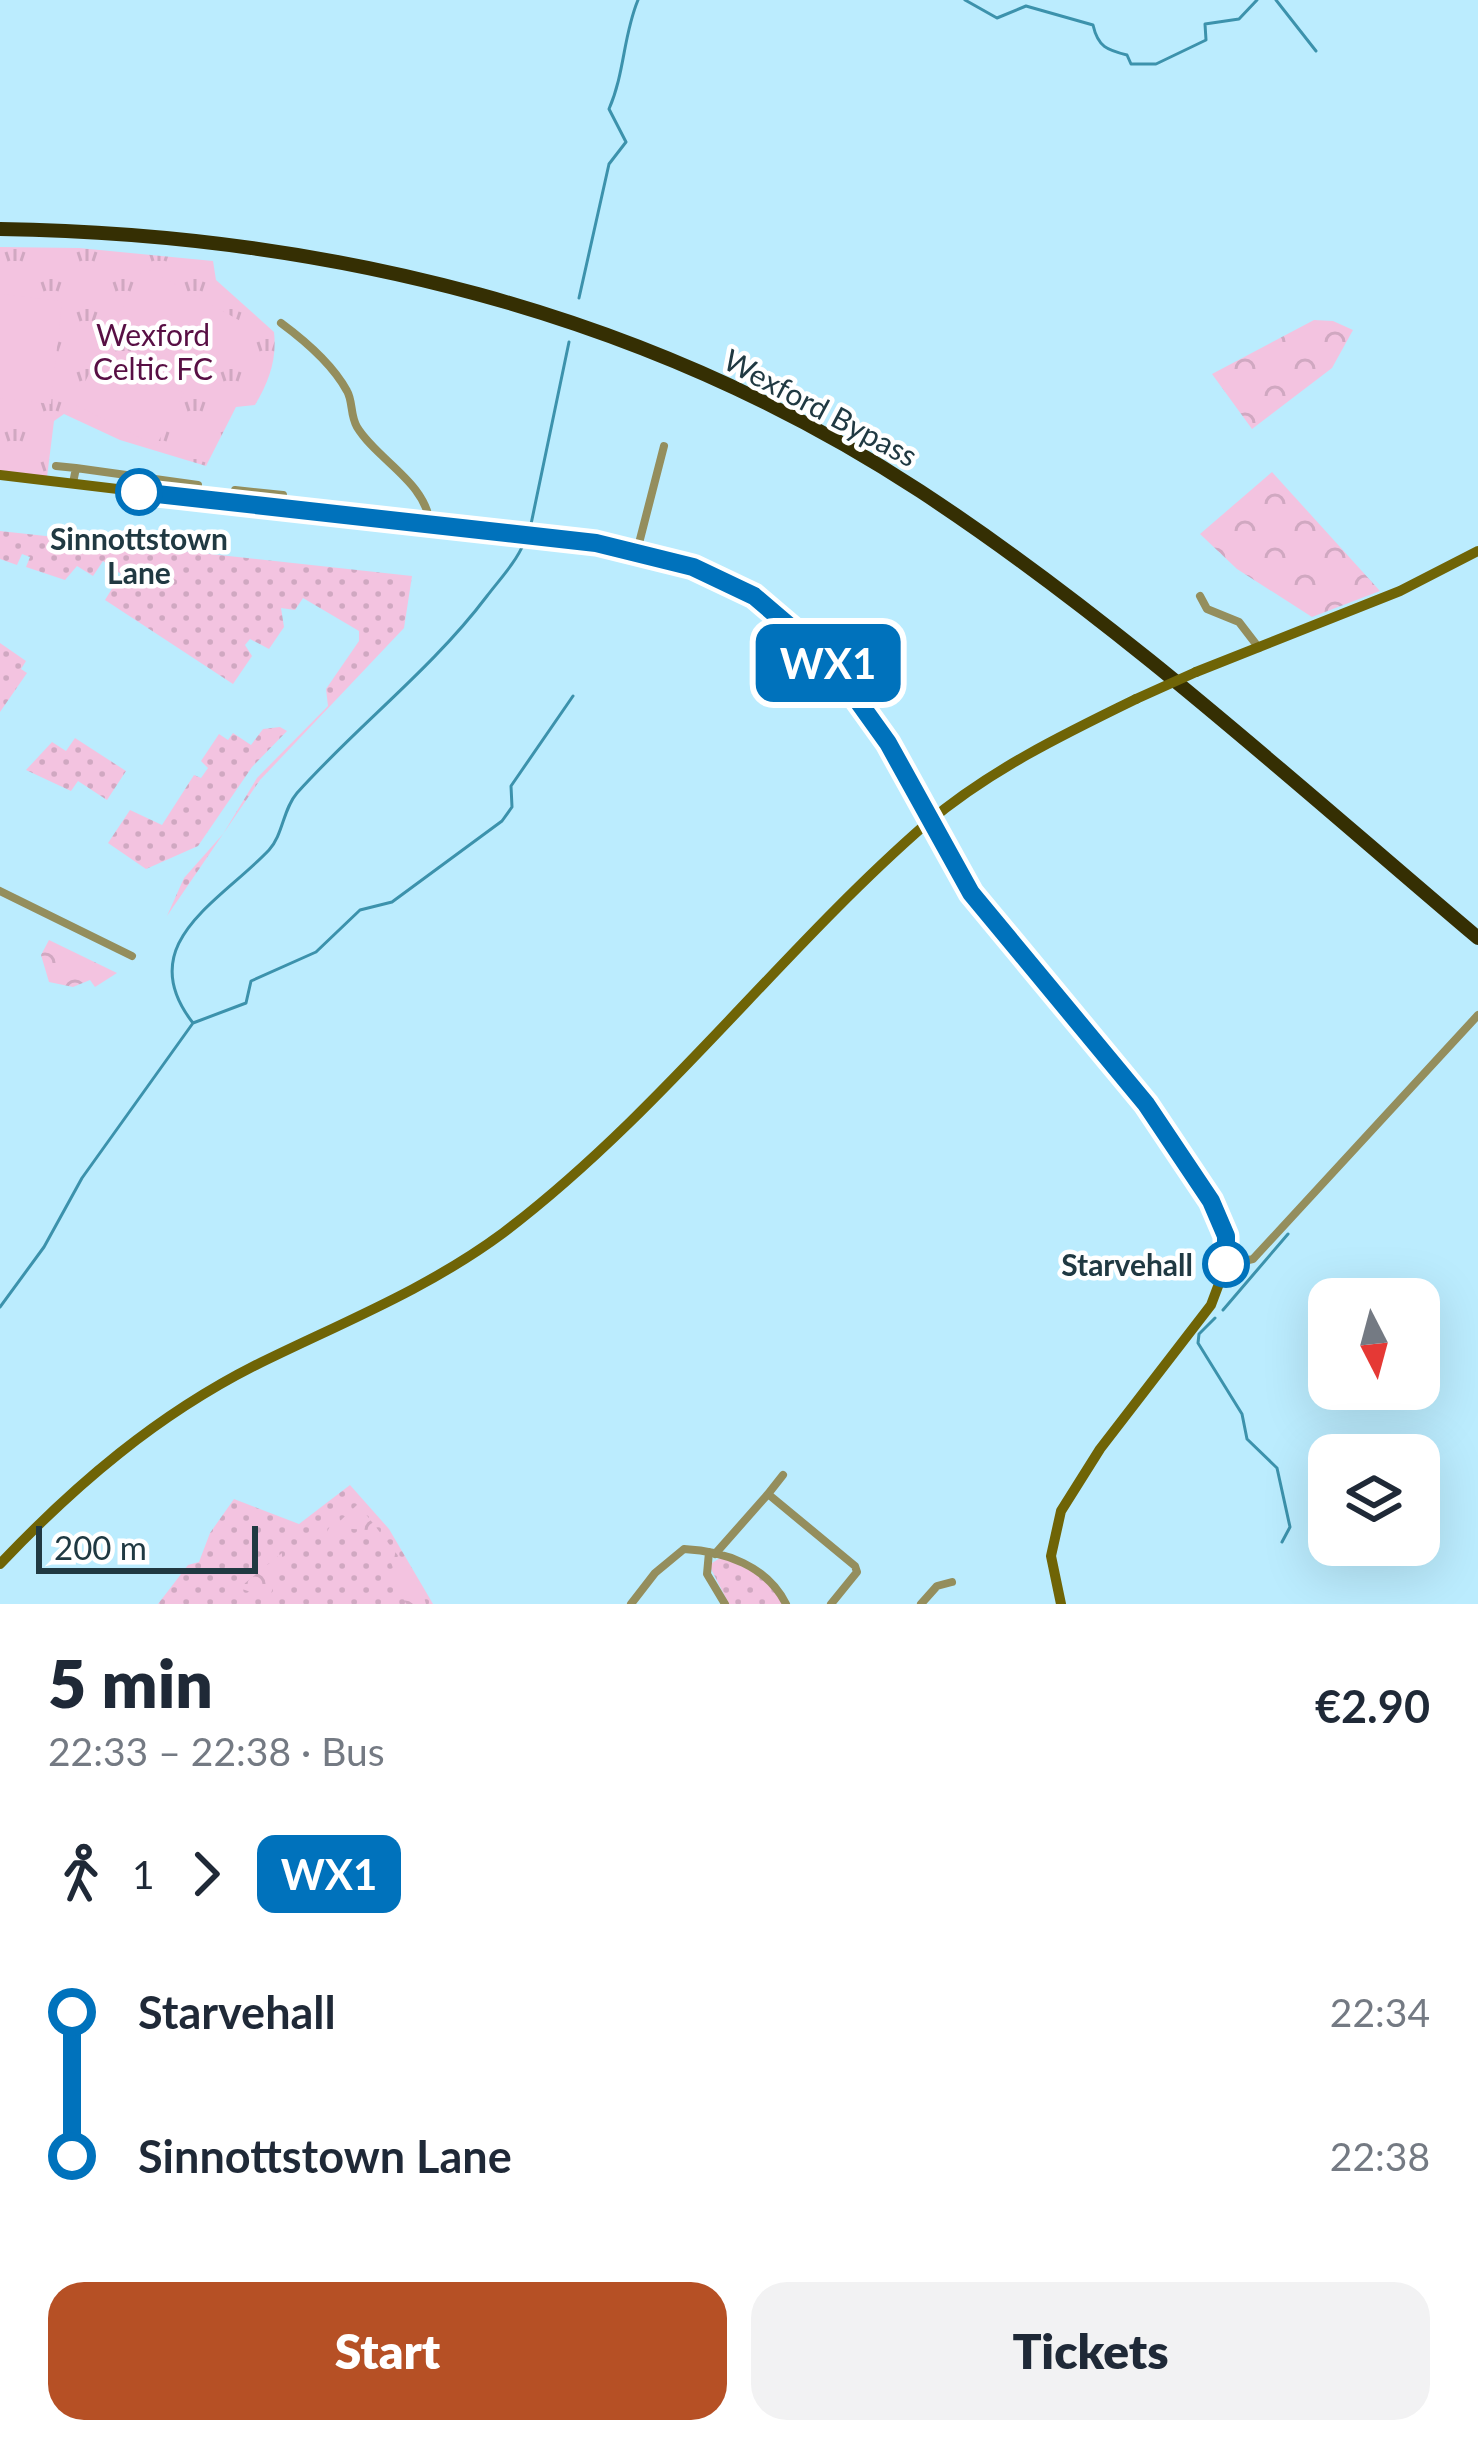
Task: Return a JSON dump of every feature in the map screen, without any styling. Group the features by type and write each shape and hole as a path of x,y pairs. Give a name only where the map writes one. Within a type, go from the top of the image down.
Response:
{"highway":[{"name":"Wexford Bypass","path":"0,230 181,237 366,265 576,323 747,394 864,457 1000,546 1478,938"}],"street":[{"path":"280,323 308,344 350,393 358,428 415,490 430,524"},
{"path":"637,551 664,446"},
{"path":"56,466 198,484"},
{"path":"73,483 76,469"},
{"path":"0,475 637,551 732,581 795,628 850,690 888,743 971,893 1124,1074 1220,1220 1226,1264 1211,1305 1100,1449 1060,1511 1051,1556 1061,1604"},
{"path":"235,490 283,495"},
{"path":"257,507 260,493"},
{"path":"0,1564 69,1491 191,1402 415,1291 538,1205 929,821 1022,757 1136,699 1400,591 1478,551"},
{"path":"1200,596 1207,609 1239,622 1259,647"},
{"path":"0,890 132,956"},
{"path":"1226,1264 1253,1259 1478,1015"},
{"path":"724,1604 706,1574 712,1553 783,1474"},
{"path":"768,1494 855,1566 857,1572 831,1604"},
{"path":"631,1604 674,1553 712,1553 747,1564 777,1586 787,1604"},
{"path":"926,1602 952,1582"}],"green space":[{"name":"Wexford Celtic FC","path":"0,247 79,248 213,261 216,280 274,332 275,342 271,370 255,405 236,407 206,466 120,440 64,414 54,421 47,477 0,472"},
{"path":"144,267 244,323 211,389 108,336"},
{"path":"0,294 62,301 51,404 0,398"},
{"path":"1314,320 1333,321 1353,330 1332,368 1252,429 1212,374"},
{"path":"101,350 184,393 156,446 74,404"},
{"path":"1272,472 1380,591 1312,617 1237,569 1200,534"},
{"path":"0,531 412,576 404,628 260,780 167,916 184,878 223,834 257,778 328,706 326,689 359,641 359,631 303,598 295,610 281,608 284,627 269,649 250,639 245,645 252,656 233,684 105,600 121,574 103,561 93,576 77,566 65,580 26,567 30,557 22,554 17,565 0,559"},
{"path":"0,643 26,661 21,669 27,673 0,712"},
{"path":"263,729 287,731 252,767 198,846 146,869 108,843 130,810 162,825 194,775 201,778 208,768 201,761 219,734 228,740 233,733 251,745"},
{"path":"75,738 126,771 107,800 78,781 71,791 26,770 52,742 66,751"},
{"path":"49,940 117,973 95,987 90,980 73,987 49,982 41,955"},
{"path":"350,1485 389,1529 433,1604 158,1604 188,1565 199,1562 210,1533 234,1499 299,1524"},
{"path":"358,1504 420,1584 426,1604 406,1604 389,1557 368,1530 338,1528 316,1554 338,1510 340,1521"},
{"path":"282,1553 282,1567 269,1598 239,1588"},
{"path":"720,1558 756,1575 783,1604 729,1604 709,1565"}],"waterway":[{"path":"579,298 609,164 626,142 609,109 638,0"},
{"path":"965,0 997,18 1026,6 1093,25 1101,43 1127,55 1131,64 1156,64 1206,40 1205,24 1239,19 1257,0"},
{"path":"1276,0 1316,51"},
{"path":"530,529 569,342"},
{"path":"0,1307 44,1247 82,1178 193,1023 176,995 172,970 177,947 190,926 269,850 297,793 466,623 524,543"},
{"path":"193,1023 246,1003 251,981 316,952 360,910 392,902 502,821 512,807 511,786 573,696"},
{"path":"1223,1310 1288,1234"},
{"path":"1215,1318 1199,1334 1198,1343 1242,1414 1247,1439 1277,1468 1290,1527 1282,1542"}],"bus line":[{"name":"WX1","path":"139,492 596,543 693,567 732,581 754,596 795,628 850,690 888,743 940,846 971,893 1146,1104 1211,1201 1226,1236 1226,1264"}],"place":[{"name":"Sinnottstown Lane","path":"139,492"},
{"name":"Starvehall","path":"1226,1264"}]}
